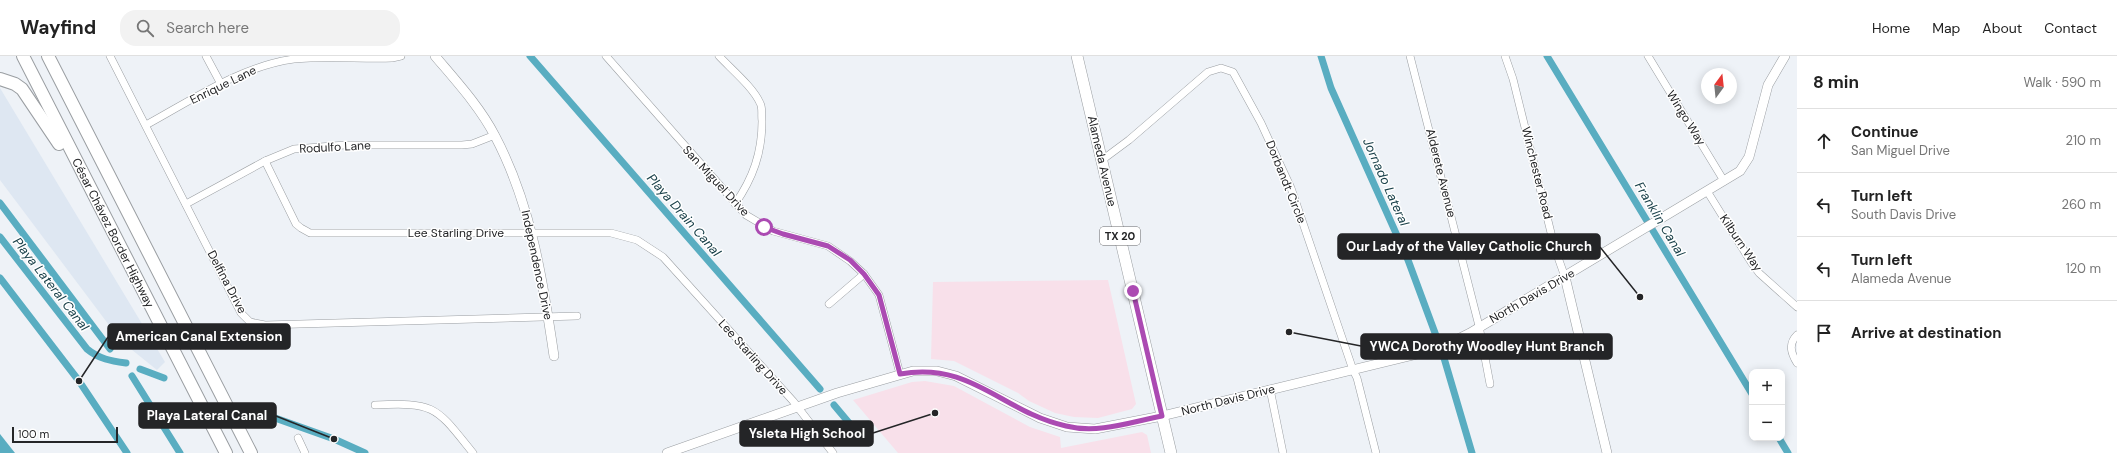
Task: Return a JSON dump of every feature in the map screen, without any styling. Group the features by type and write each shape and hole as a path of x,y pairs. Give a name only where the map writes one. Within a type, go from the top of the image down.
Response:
{"highway":[{"name":"César Chávez Border Highway","path":"23,56 226,453"},
{"name":"César Chávez Border Highway","path":"48,56 251,453"},
{"path":"0,79 15,84 28,96 51,130 73,171 112,231"}],"main road":[{"name":"Alameda Avenue","path":"1077,56 1171,453"}],"street":[{"name":"Delfina Drive","path":"110,56 241,313 250,322 265,325 577,316"},
{"path":"206,56 221,84"},
{"name":"Enrique Lane","path":"146,125 248,71 294,58 392,58 400,56"},
{"name":"Independence Drive","path":"435,56 476,104 495,135 513,173 532,232 554,356"},
{"name":"San Miguel Drive","path":"606,56 746,215 764,227 783,234 828,246 850,260 864,274 879,295 900,374"},
{"name":"Alderete Avenue","path":"1410,56 1479,326 1490,384"},
{"name":"Winchester Road","path":"1506,56 1555,249 1565,278 1607,453"},
{"name":"Wingo Way","path":"1648,56 1724,181"},
{"name":"North Davis Drive","path":"667,453 837,393 900,374 926,370 956,376 1040,418 1067,427 1095,429 1107,428 1162,416 1353,370 1444,346 1470,333 1479,326 1565,278 1740,171 1750,157 1763,99 1775,72 1785,56"},
{"path":"723,57 757,98 762,108 761,144 755,169 746,188 735,204"},
{"name":"Dorbandt Circle","path":"1102,160 1129,140 1208,72 1222,68 1233,72 1264,130 1291,188 1357,378 1376,453"},
{"name":"Rodulfo Lane","path":"186,204 281,153 306,147 462,145 472,144 495,135"},
{"name":"Lee Starling Drive","path":"265,161 296,224 310,232 611,233 637,240 650,247 663,257 796,408 833,453"},
{"name":"Kilburn Way","path":"1707,191 1759,273 1797,307"},
{"path":"829,304 864,274"},
{"path":"1797,335 1791,344 1791,350 1797,363"},
{"path":"1270,389 1284,453"},
{"path":"375,405 410,403 432,409 446,420 473,453"},
{"path":"298,438 305,453"}],"shaded area":[{"path":"0,88 165,362 157,370 121,341 0,180"},
{"path":"1108,280 1136,404 1132,409 1098,418 1074,417 1055,413 1029,401 1018,393 954,361 931,359 933,282"},
{"path":"925,381 954,386 1030,427 1060,437 1061,448 1142,432 1147,435 1151,453 898,453 853,400 912,382"}],"water":[{"path":"0,434 15,453 0,453"}],"waterway":[{"name":"Playa Drain Canal","path":"530,56 820,389"},
{"name":"Jornado Lateral","path":"1321,56 1331,88 1408,260 1438,341"},
{"name":"Franklin Canal","path":"1547,56 1749,389"},
{"path":"0,203 110,349"},
{"name":"Playa Lateral Canal","path":"0,237 87,349 105,359 126,363"},
{"path":"0,278 79,381 127,453"},
{"name":"Jornado Lateral","path":"1444,358 1472,453"},
{"name":"Playa Lateral Canal","path":"140,369 164,378"},
{"path":"132,376 180,453"},
{"name":"Playa Drain Canal","path":"834,405 855,430"},
{"name":"Playa Lateral Canal","path":"247,408 334,439 365,453"},
{"name":"Franklin Canal","path":"1781,441 1788,453"}],"place":[{"name":"Our Lady of the Valley Catholic Church","path":"1640,297"},
{"name":"YWCA Dorothy Woodley Hunt Branch","path":"1289,332"},
{"name":"American Canal Extension","path":"79,381"},
{"name":"Ysleta High School","path":"935,413"},
{"name":"Playa Lateral Canal","path":"334,439"}],"route":[{"path":"764,227 783,234 828,246 850,260 864,274 879,295 900,374 926,370 956,376 1031,414 1067,427 1095,429 1107,428 1162,416 1133,291"}]}
